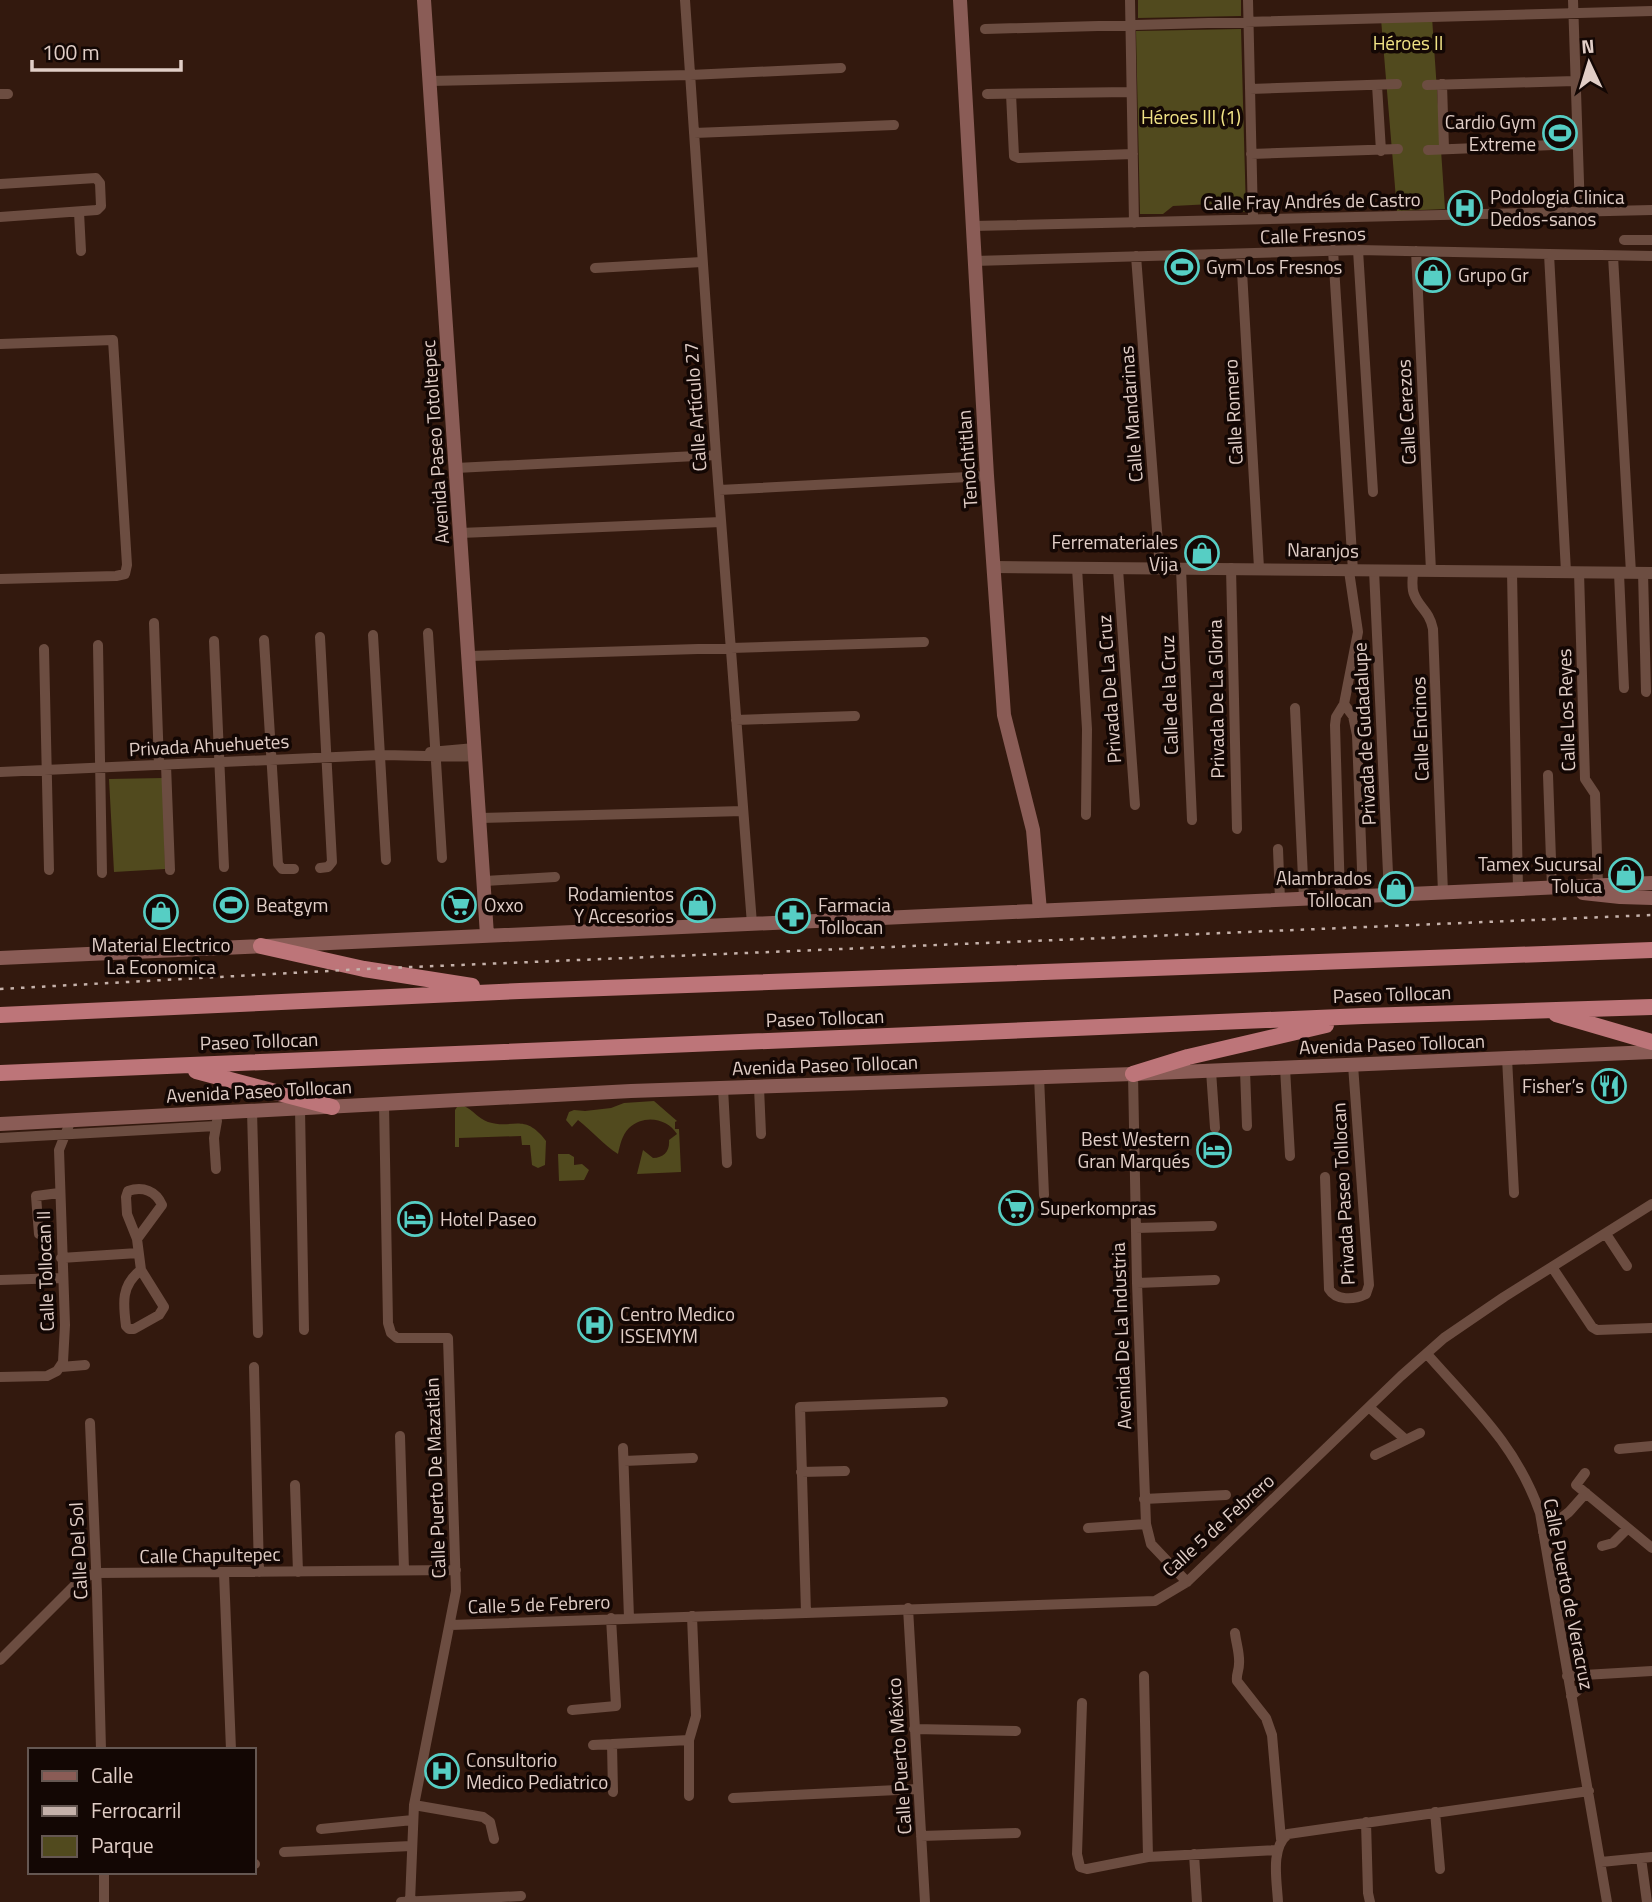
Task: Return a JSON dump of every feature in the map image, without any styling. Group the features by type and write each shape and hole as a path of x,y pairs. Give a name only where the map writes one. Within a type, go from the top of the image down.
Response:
{"highway":[{"path":"261,946 364,969 455,984 520,991"},
{"name":"Paseo Tollocan","path":"0,1015 520,991 1652,950"},
{"name":"Paseo Tollocan","path":"0,1073 1363,1016 1652,1007"},
{"path":"1543,1010 1652,1042"},
{"path":"1133,1074 1188,1057 1363,1016"},
{"path":"173,1066 233,1079 332,1107"}],"main road":[{"name":"Avenida Paseo Totoltepec","path":"424,0 487,936"},
{"name":"Tenochtitlan","path":"960,0 987,476 1004,715 1033,830 1040,911"},
{"path":"0,958 1652,883"},
{"path":"1553,888 1607,896 1652,898"},
{"name":"Avenida Paseo Tollocan","path":"0,1124 41,1122 69,1127 218,1119 252,1111 384,1104 1652,1052"}],"street":[{"name":"Calle Artículo 27","path":"685,0 752,924"},
{"path":"1130,0 1134,223"},
{"path":"1248,0 1253,219"},
{"path":"1573,0 1580,212"},
{"path":"985,29 1652,11"},
{"path":"430,81 690,75 841,68"},
{"path":"1427,85 1575,80"},
{"path":"1250,89 1397,84"},
{"path":"1443,84 1444,149"},
{"path":"1377,85 1381,151"},
{"path":"987,94 1131,92"},
{"path":"1011,94 1014,156 1133,155"},
{"path":"694,133 894,125"},
{"path":"1428,150 1577,144"},
{"path":"1251,155 1398,149"},
{"path":"0,184 99,179 100,209 0,216"},
{"name":"Calle Fray Andrés de Castro","path":"973,226 1652,210"},
{"path":"79,212 81,251"},
{"path":"1625,240 1652,240"},
{"path":"1333,250 1351,571 1358,627 1344,704 1336,717 1335,725 1340,897"},
{"name":"Calle Fresnos","path":"974,261 1333,250 1652,256"},
{"path":"1358,250 1373,492"},
{"name":"Calle Cerezos","path":"1416,251 1431,571"},
{"name":"Calle Romero","path":"1241,254 1259,568"},
{"name":"Calle Los Reyes","path":"1549,254 1586,779 1595,794 1598,886"},
{"name":"Calle Mandarinas","path":"1136,256 1160,569"},
{"path":"1613,256 1646,692"},
{"path":"595,268 702,262"},
{"path":"0,344 113,340 127,565 125,574 0,579"},
{"path":"456,468 716,455"},
{"path":"719,490 987,476"},
{"path":"460,533 721,522"},
{"name":"Naranjos","path":"994,567 1636,573"},
{"path":"1077,568 1087,729 1086,815"},
{"name":"Privada De La Gloria","path":"1231,568 1237,829"},
{"name":"Privada De La Cruz","path":"1118,569 1135,805"},
{"name":"Calle de la Cruz","path":"1181,569 1192,820"},
{"name":"Privada de Gudadalupe","path":"1374,570 1389,895"},
{"name":"Calle Encinos","path":"1413,571 1415,598 1427,612 1433,629 1443,893"},
{"path":"1512,572 1518,890"},
{"path":"1624,688 1636,573"},
{"path":"154,623 170,870"},
{"path":"428,633 442,859"},
{"path":"373,635 386,860"},
{"path":"320,638 332,862 328,867 320,868"},
{"path":"264,640 278,864 282,869 294,869"},
{"path":"214,641 224,867"},
{"path":"470,656 923,642"},
{"path":"98,645 102,873"},
{"path":"44,649 49,870"},
{"path":"1344,704 1353,716 1357,735 1363,896"},
{"path":"1295,708 1304,899"},
{"path":"736,720 855,716"},
{"name":"Privada Ahuehuetes","path":"0,772 476,752"},
{"path":"1548,775 1553,888"},
{"path":"480,818 743,811"},
{"path":"1278,849 1280,900"},
{"path":"485,881 555,877"},
{"path":"1507,1058 1514,1193"},
{"name":"Privada Paseo Tollocan","path":"1325,1177 1329,1289 1339,1298 1361,1297 1366,1294 1369,1285 1353,1065"},
{"path":"1285,1068 1290,1156"},
{"path":"1245,1070 1247,1126"},
{"path":"1211,1071 1215,1128"},
{"name":"Avenida De La Industria","path":"1133,1074 1146,1524 1151,1544 1187,1582"},
{"path":"1039,1076 1044,1195"},
{"path":"759,1087 761,1134"},
{"path":"723,1088 727,1163"},
{"name":"Calle Puerto De Mazatlán","path":"384,1104 388,1323 391,1333 397,1338 448,1338 456,1570 451,1625 414,1805 410,1902"},
{"path":"300,1109 304,1330"},
{"path":"252,1111 258,1333"},
{"path":"216,1169 214,1138 218,1119"},
{"path":"41,1122 59,1150"},
{"path":"0,1138 50,1135 69,1127"},
{"name":"Calle Tollocan II","path":"61,1367 65,1342 59,1150 69,1127"},
{"path":"137,1239 162,1208 162,1202 147,1190 131,1190 126,1198 128,1220 137,1239 141,1270 162,1301 163,1310 134,1329 129,1329 126,1326 124,1294 129,1281 141,1270"},
{"path":"39,1234 36,1196 59,1193"},
{"name":"Calle 5 de Febrero","path":"451,1625 1148,1602 1165,1597 1187,1582 1427,1354 1473,1317 1652,1204"},
{"path":"1136,1228 1213,1226"},
{"path":"1606,1234 1627,1266"},
{"path":"61,1258 138,1253"},
{"path":"1552,1268 1592,1327 1597,1330 1652,1328"},
{"path":"0,1280 62,1278"},
{"path":"1137,1283 1215,1280"},
{"name":"Calle Puerto de Veracruz","path":"1427,1354 1502,1438 1532,1492 1544,1532 1607,1902"},
{"path":"0,1377 47,1376 61,1367 85,1365"},
{"path":"254,1367 259,1572"},
{"path":"807,1612 801,1472 802,1406 943,1402"},
{"path":"1370,1408 1406,1440"},
{"name":"Calle Del Sol","path":"90,1423 101,1748"},
{"path":"1375,1455 1420,1433"},
{"path":"400,1436 404,1570"},
{"path":"1619,1449 1652,1447"},
{"name":"Calle 5 de Febrero","path":"623,1448 629,1618"},
{"path":"624,1461 693,1458"},
{"path":"801,1472 845,1471"},
{"path":"1585,1472 1576,1482 1577,1485 1652,1548"},
{"path":"295,1485 298,1572"},
{"path":"1544,1532 1586,1493"},
{"path":"1144,1499 1226,1495"},
{"path":"1088,1528 1146,1524"},
{"path":"1602,1546 1613,1543 1627,1528"},
{"name":"Calle Chapultepec","path":"96,1573 456,1570"},
{"path":"0,1660 76,1584 96,1573"},
{"path":"224,1573 231,1748"},
{"name":"Calle Puerto México","path":"908,1608 925,1902"},
{"path":"689,1796 689,1741 695,1716 692,1616"},
{"path":"572,1710 616,1706 611,1618"},
{"path":"1235,1633 1239,1656 1237,1681 1266,1718 1272,1735 1279,1845 1278,1902"},
{"path":"1567,1676 1652,1671"},
{"path":"1571,1696 1582,1687 1586,1675"},
{"path":"1144,1676 1148,1857"},
{"path":"1082,1703 1078,1863 1087,1869 1148,1857 1279,1845 1292,1833 1589,1791"},
{"path":"914,1729 1016,1731"},
{"path":"593,1745 689,1741"},
{"path":"612,1744 613,1792"},
{"path":"733,1798 918,1788"},
{"path":"414,1805 483,1817 490,1822 494,1839"},
{"path":"1435,1812 1440,1869"},
{"path":"321,1829 413,1820"},
{"path":"1366,1822 1370,1902"},
{"path":"921,1836 1016,1833"},
{"path":"284,1852 411,1846"},
{"path":"1194,1853 1197,1902"},
{"path":"1601,1862 1646,1858 1647,1902"},
{"path":"104,1874 104,1902"},
{"path":"401,1902 522,1896"}],"green space":[{"path":"1138,0 1241,0 1241,16 1138,18"},
{"name":"Héroes II","path":"1432,17 1445,209 1397,211 1381,19"},
{"name":"Héroes III (1)","path":"1241,29 1246,212 1225,212 1212,204 1173,206 1163,214 1140,214 1136,31"},
{"path":"164,778 165,869 114,872 109,779"},
{"path":"654,1101 677,1121 675,1129 679,1129 681,1172 637,1174 643,1150 653,1158 660,1157 667,1151 669,1140 677,1134 661,1121 641,1121 629,1128 618,1154 578,1120 572,1127 566,1120 569,1112 574,1110 585,1111 611,1108 624,1103"},
{"path":"464,1106 488,1122 525,1124 538,1132 546,1141 545,1165 538,1168 532,1165 530,1145 522,1145 521,1136 459,1138 459,1147 455,1147 455,1110"},
{"path":"558,1154 569,1154 574,1157 574,1165 582,1164 589,1170 584,1180 559,1181"}],"railway":[{"path":"0,989 364,969 1652,915"}],"place":[{"name":"Cardio Gym Extreme","path":"1560,133"},
{"name":"Podologia Clinica Dedos-sanos","path":"1465,208"},
{"name":"Gym Los Fresnos","path":"1182,267"},
{"name":"Grupo Gr","path":"1433,275"},
{"name":"Ferremateriales Vija","path":"1202,553"},
{"name":"Tamex Sucursal Toluca","path":"1626,875"},
{"name":"Alambrados Tollocan","path":"1396,889"},
{"name":"Beatgym","path":"231,905"},
{"name":"Oxxo","path":"459,905"},
{"name":"Rodamientos Y Accesorios","path":"698,905"},
{"name":"Material Electrico La Economica","path":"161,912"},
{"name":"Farmacia Tollocan","path":"793,916"},
{"name":"Fisher’s","path":"1609,1086"},
{"name":"Best Western Gran Marqués","path":"1214,1150"},
{"name":"Superkompras","path":"1016,1208"},
{"name":"Hotel Paseo","path":"415,1219"},
{"name":"Centro Medico ISSEMYM","path":"595,1325"},
{"name":"Consultorio Medico Pediatrico","path":"442,1771"}]}
